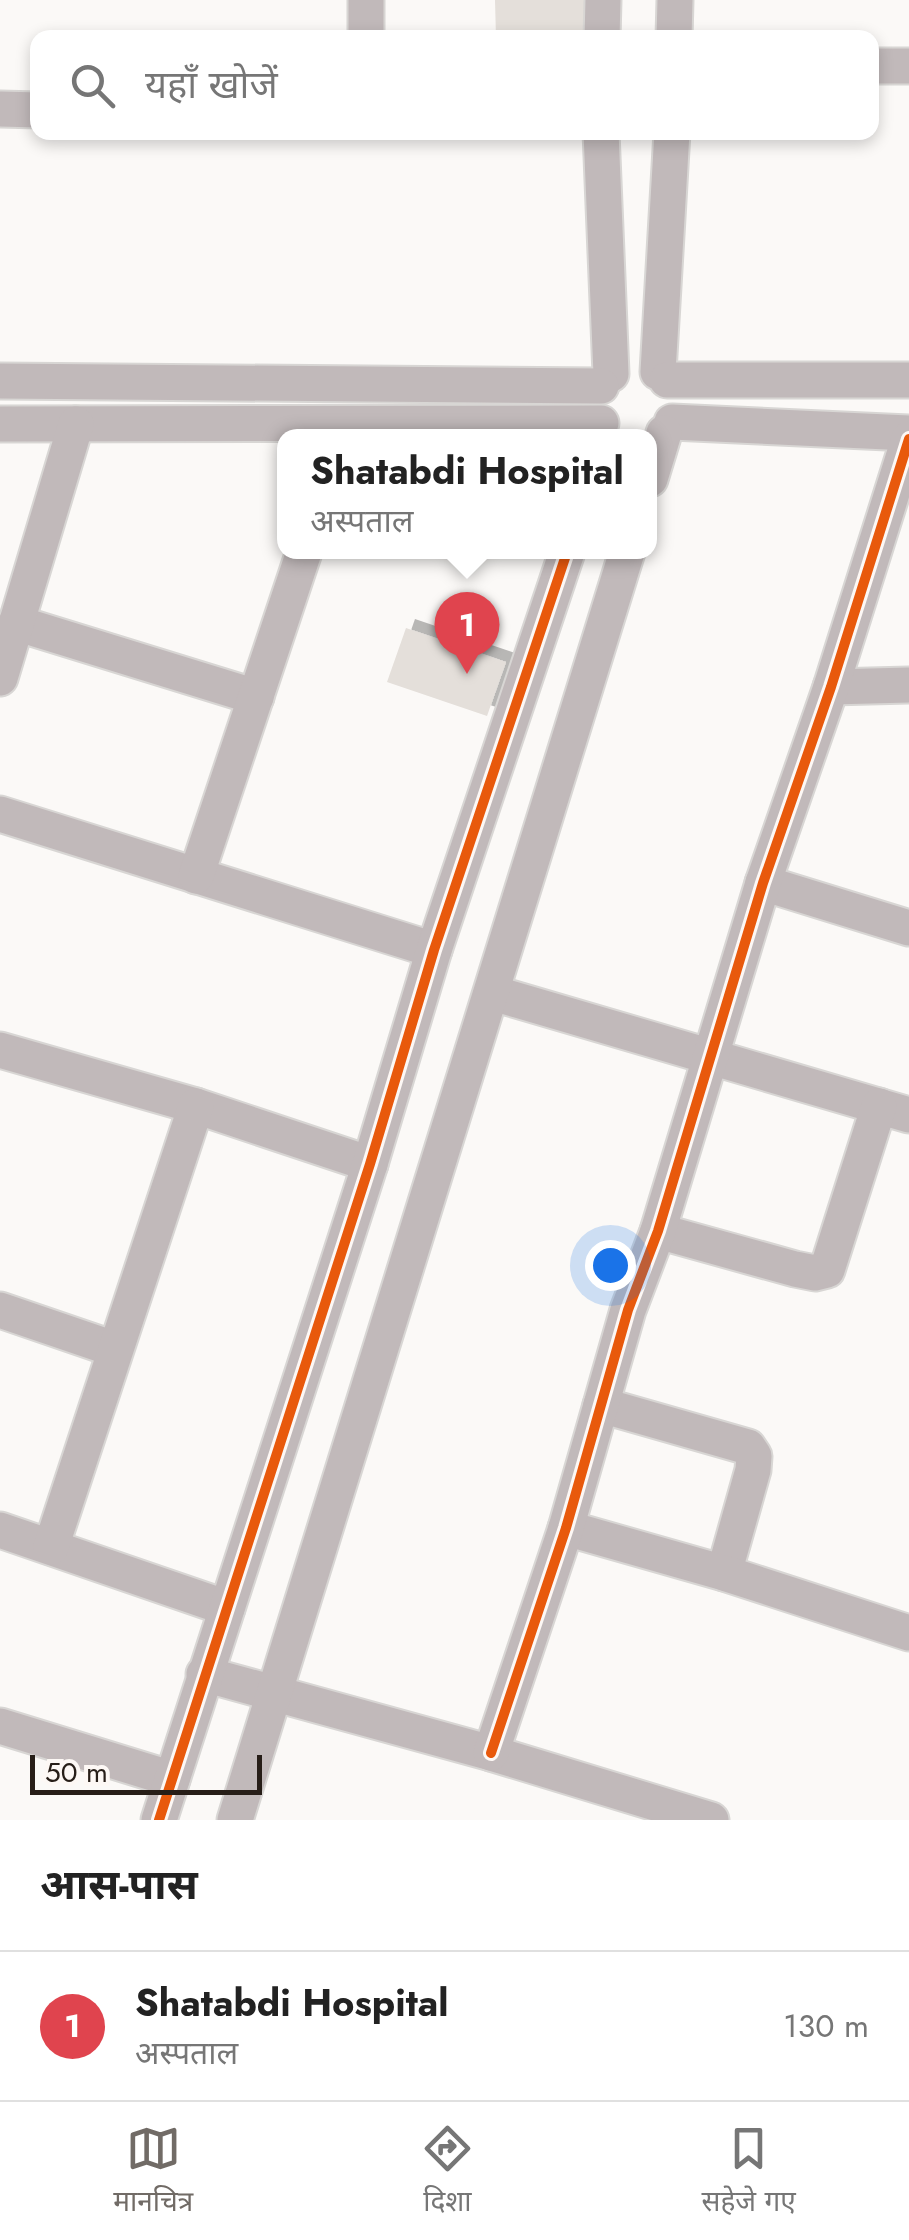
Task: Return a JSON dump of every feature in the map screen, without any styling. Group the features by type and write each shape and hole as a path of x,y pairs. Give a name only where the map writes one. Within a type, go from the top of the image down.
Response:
{"street":[{"path":"366,0 366,30"},
{"path":"602,30 603,0"},
{"path":"674,30 675,0"},
{"path":"879,66 909,66"},
{"path":"0,110 30,110"},
{"path":"601,140 606,380 597,398 606,429"},
{"path":"491,1753 566,1528 628,1310 658,1231 763,883 831,687 909,436 662,432 676,400 663,376 672,140"},
{"path":"0,380 606,380 635,365 663,376 909,380"},
{"path":"0,424 299,429"},
{"path":"0,678 76,424"},
{"path":"196,876 302,559"},
{"path":"158,1820 370,1164 434,950 565,559"},
{"path":"235,1820 626,559"},
{"path":"16,624 256,697"},
{"path":"831,687 909,686"},
{"path":"0,814 434,950"},
{"path":"763,883 909,928"},
{"path":"493,992 894,1110 827,1270 815,1273 658,1231"},
{"path":"0,1050 196,1106 370,1164"},
{"path":"51,1547 196,1106"},
{"path":"0,1310 114,1349"},
{"path":"601,1405 748,1447 754,1456 753,1470 724,1573"},
{"path":"566,1528 907,1625"},
{"path":"0,1530 227,1608"},
{"path":"204,1674 491,1753 710,1820"},
{"path":"0,1726 172,1779"}],"building":[{"path":"495,0 590,0 592,30 496,30"},
{"path":"406,628 506,662 487,716 387,682"}],"cycle path":[{"path":"491,1753 566,1528 628,1310 658,1231 763,883 831,687 909,439"},
{"path":"159,1820 370,1164 434,950 565,559"}],"place":[{"name":"Shatabdi Hospital","path":"467,674"}]}
